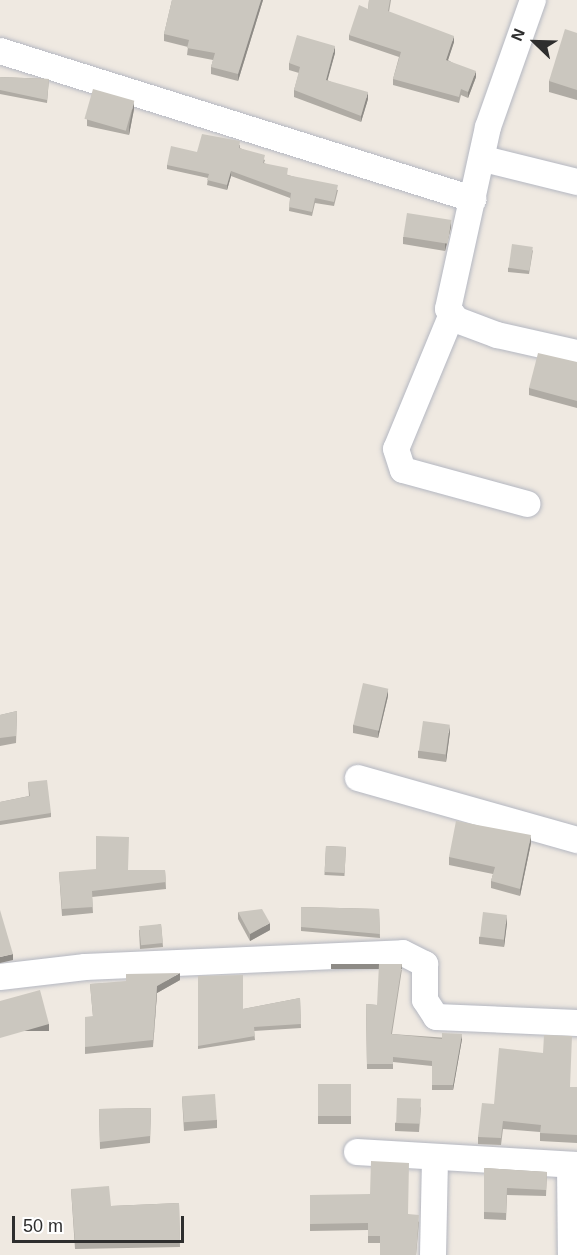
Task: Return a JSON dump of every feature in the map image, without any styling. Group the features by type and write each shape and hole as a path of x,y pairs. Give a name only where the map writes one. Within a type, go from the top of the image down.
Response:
{"street":[{"path":"533,0 488,127 484,159 453,271 448,309 452,314 497,335 577,353"},
{"path":"0,51 472,199"},
{"path":"484,159 577,182"},
{"path":"452,314 396,449 403,470 527,504"},
{"path":"358,778 577,840"},
{"path":"0,977 85,967 403,954 425,964 425,1000 436,1017 577,1023"},
{"path":"357,1152 435,1160 574,1165 571,1255"},
{"path":"433,1255 435,1160"}],"building":[{"path":"172,0 261,0 238,74 211,67 215,53 187,48 189,40 164,34"},
{"path":"369,0 390,0 388,11 454,36 446,60 476,71 468,92 461,89 459,97 393,79 401,52 349,35 359,5 368,9"},
{"path":"565,29 577,33 577,90 549,81"},
{"path":"297,35 335,46 326,80 368,92 361,116 294,90 300,67 289,63"},
{"path":"0,77 49,79 47,100 0,90"},
{"path":"93,89 134,101 126,131 84,119"},
{"path":"202,134 240,141 239,148 265,155 263,163 288,168 287,175 338,185 334,202 315,198 312,212 289,207 291,193 231,171 227,185 207,180 209,174 167,165 171,146 197,152"},
{"path":"407,213 451,220 448,244 403,237"},
{"path":"512,244 533,247 529,271 509,268"},
{"path":"538,353 577,362 577,401 529,388"},
{"path":"363,683 388,689 379,731 353,725"},
{"path":"17,711 16,736 0,738 0,715"},
{"path":"423,721 450,725 446,754 419,751"},
{"path":"47,780 51,813 0,821 0,802 30,796 28,782"},
{"path":"456,821 531,835 520,889 491,881 495,867 449,857"},
{"path":"96,836 129,837 128,870 165,870 166,882 92,891 93,907 62,909 59,872 96,869"},
{"path":"326,846 346,847 345,873 325,872"},
{"path":"301,907 379,909 380,934 301,927"},
{"path":"262,909 270,923 250,934 238,912"},
{"path":"0,910 13,954 0,957"},
{"path":"483,912 507,915 504,940 480,937"},
{"path":"161,924 163,943 141,945 139,926"},
{"path":"379,964 402,964 391,1034 442,1039 442,1033 462,1034 453,1085 432,1085 432,1061 393,1057 393,1064 367,1064 366,1004 377,1005"},
{"path":"180,973 157,986 153,1040 85,1047 85,1017 93,1016 90,984 126,981 126,974"},
{"path":"243,975 243,1009 300,998 301,1024 254,1027 255,1036 198,1046 198,976"},
{"path":"40,990 49,1024 0,1038 0,1001"},
{"path":"544,1035 572,1036 570,1087 577,1087 577,1135 540,1133 541,1125 503,1121 501,1138 478,1137 482,1103 494,1104 499,1048 543,1053"},
{"path":"318,1084 351,1084 351,1116 318,1116"},
{"path":"215,1094 217,1120 184,1122 182,1096"},
{"path":"397,1098 421,1099 420,1124 396,1123"},
{"path":"151,1108 150,1136 100,1142 99,1109"},
{"path":"371,1161 409,1163 408,1214 419,1215 416,1255 380,1255 380,1236 368,1236 368,1223 310,1224 310,1195 370,1194"},
{"path":"484,1168 547,1172 546,1190 507,1188 506,1213 484,1212"},
{"path":"109,1186 111,1206 179,1203 180,1240 75,1242 71,1189"}]}
